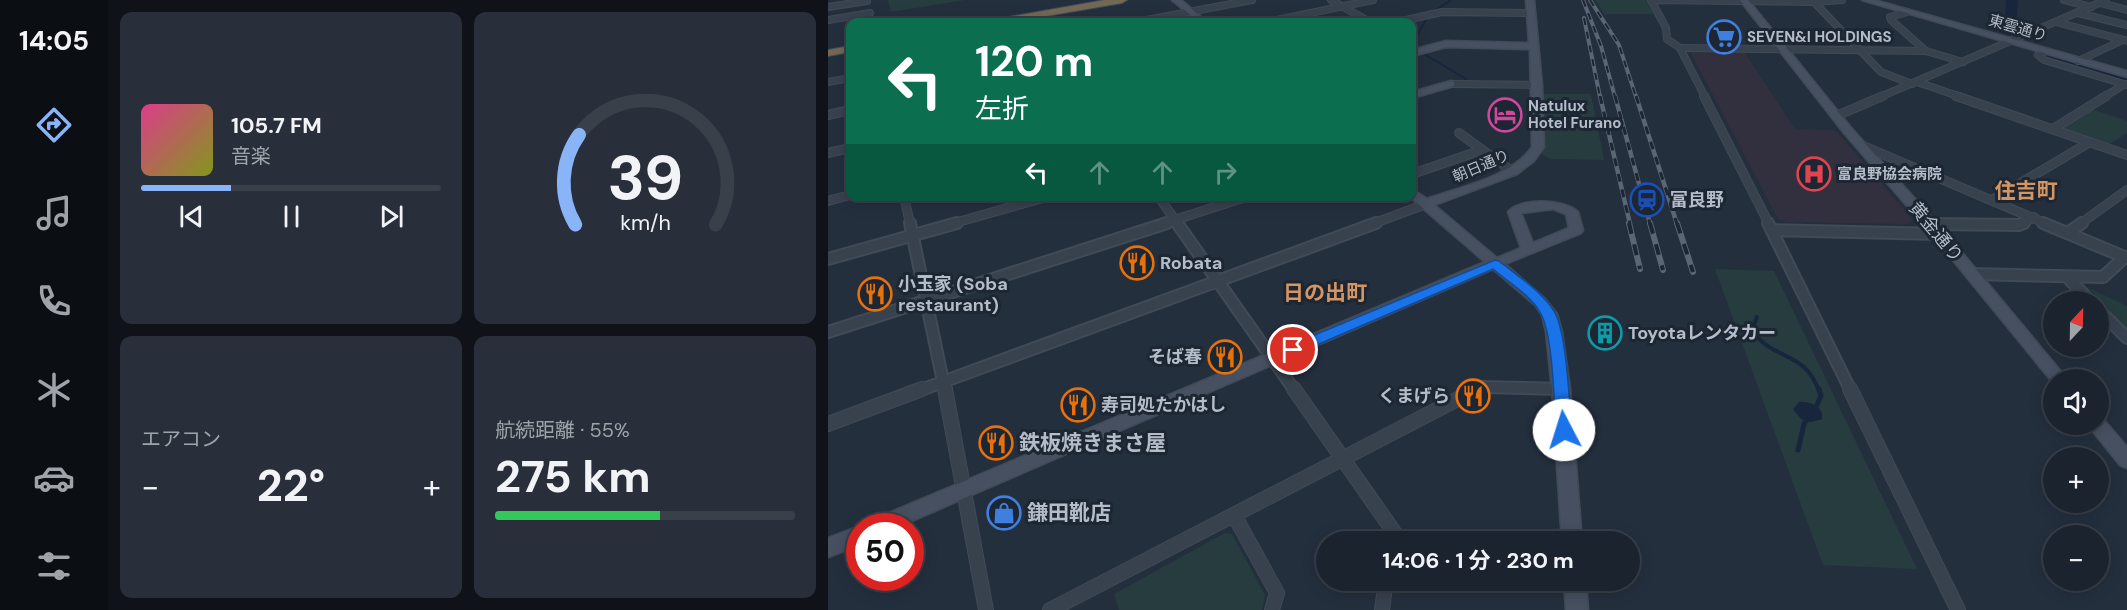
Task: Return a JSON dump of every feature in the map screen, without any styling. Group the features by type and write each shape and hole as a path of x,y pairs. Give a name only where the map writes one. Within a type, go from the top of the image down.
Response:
{"highway":[{"path":"1040,18 1122,0"},
{"path":"828,53 846,50"}],"street":[{"path":"1176,0 1198,18"},
{"path":"1158,18 1251,0"},
{"path":"1331,0 1363,18"},
{"path":"1286,18 1373,0"},
{"name":"朝日通り","path":"1426,204 1513,172 1530,159 1538,147 1540,132 1530,0"},
{"path":"1842,0 1814,2 1651,0 1665,28 1667,39 1680,48 1772,230 1958,610"},
{"name":"東雲通り","path":"1866,0 2078,61 2126,81"},
{"path":"2064,0 2091,7"},
{"path":"828,7 867,1 871,18"},
{"name":"黄金通り","path":"1745,1 1836,116 1935,229 2051,369"},
{"path":"1814,2 1881,72 2127,155"},
{"path":"1836,116 2103,2 2127,9"},
{"path":"1415,18 1442,12 1531,13"},
{"path":"1907,12 1890,17 1891,20 1926,51"},
{"path":"828,20 870,13"},
{"path":"2078,13 2127,26"},
{"path":"2056,22 2125,40"},
{"path":"2078,61 2125,40"},
{"path":"1416,52 1446,44 1533,46"},
{"path":"1680,48 1926,51 1963,62"},
{"path":"2045,51 2038,55 2043,60 2126,81"},
{"path":"828,82 846,79"},
{"path":"2053,129 2126,81"},
{"path":"1416,94 1451,84 1537,85"},
{"path":"828,116 846,112"},
{"path":"1459,134 1513,172"},
{"path":"1992,200 2090,142"},
{"path":"1861,145 2126,257 2103,277 1971,274"},
{"path":"828,153 846,149"},
{"path":"1416,173 1482,150"},
{"path":"2069,232 2127,190"},
{"path":"828,201 846,196"},
{"path":"1416,196 1540,302 1549,314 1554,332 1561,388 1571,531"},
{"path":"905,201 943,381 986,610"},
{"path":"828,260 1033,201"},
{"path":"1161,201 1393,531"},
{"path":"828,332 1234,201"},
{"path":"828,424 1426,204"},
{"path":"910,513 1273,358 1495,264 1529,251 1576,231 1572,212 1554,205 1519,208 1514,212 1529,251"},
{"path":"1772,230 1935,229 2019,225 2034,217"},
{"path":"2067,277 2080,291"},
{"path":"2109,320 2127,338"},
{"path":"1050,610 1482,387 1561,388"},
{"path":"2106,435 2127,460"},
{"path":"1234,514 1277,593 1272,610"},
{"path":"828,548 846,541"},
{"path":"1382,610 1385,591"},
{"path":"1576,591 1578,610"}],"shaded area":[{"name":"富良野協会病院","path":"1744,52 1795,129 1835,130 1913,220 1907,224 1786,222 1778,219 1691,53"}],"green space":[{"path":"888,0 965,0 891,12"},
{"path":"1595,0 1646,0 1653,14 1605,14"},
{"path":"1543,94 1591,94 1604,160 1551,159 1540,153 1545,131"},
{"path":"2092,109 2127,121 2127,133 2108,145 2060,128"},
{"path":"1715,269 1774,271 1917,569 1823,565"},
{"path":"2109,297 2127,306 2127,329 2109,310"},
{"path":"1225,533 1232,534 1265,595 1262,610 1119,610 1114,594"}],"water":[{"path":"1799,402 1815,405 1822,413 1822,419 1811,422 1801,419 1793,409"}],"waterway":[{"path":"1436,10 1451,0"},
{"path":"2012,0 2011,18 2018,32"},
{"path":"1416,36 1426,20"},
{"path":"1424,54 1466,79"},
{"path":"2051,58 2127,81"},
{"path":"1757,317 1752,330 1760,340 1805,368 1819,391"},
{"path":"1815,409 1821,396 1819,389"},
{"path":"1798,450 1804,424 1808,418"}],"railway":[{"path":"1583,0 1601,46 1615,97"},
{"path":"1590,0 1619,45 1636,97"},
{"path":"1584,18 1600,97"},
{"path":"1600,96 1630,224"},
{"path":"1615,96 1650,224"},
{"path":"1636,96 1677,224"},
{"path":"1629,223 1640,269"},
{"path":"1650,223 1663,270"},
{"path":"1677,223 1693,272"}],"place":[{"name":"SEVEN&I HOLDINGS","path":"1724,37"},
{"name":"Natulux Hotel Furano","path":"1505,115"},
{"name":"富良野協会病院","path":"1814,174"},
{"name":"富良野","path":"1647,200"},
{"name":"Robata","path":"1137,263"},
{"name":"小玉家 (Soba restaurant)","path":"875,294"},
{"name":"Toyotaレンタカー","path":"1605,333"},
{"name":"そば春","path":"1225,357"},
{"name":"くまげら","path":"1473,396"},
{"name":"寿司処たかはし","path":"1078,405"},
{"name":"鉄板焼きまさ屋","path":"996,443"},
{"name":"鎌田靴店","path":"1004,513"}],"district":[{"name":"住吉町","path":"2026,191"},
{"name":"日の出町","path":"1325,293"}],"route":[{"path":"1293,350 1495,264 1540,302 1549,314 1554,332 1564,430"}]}
